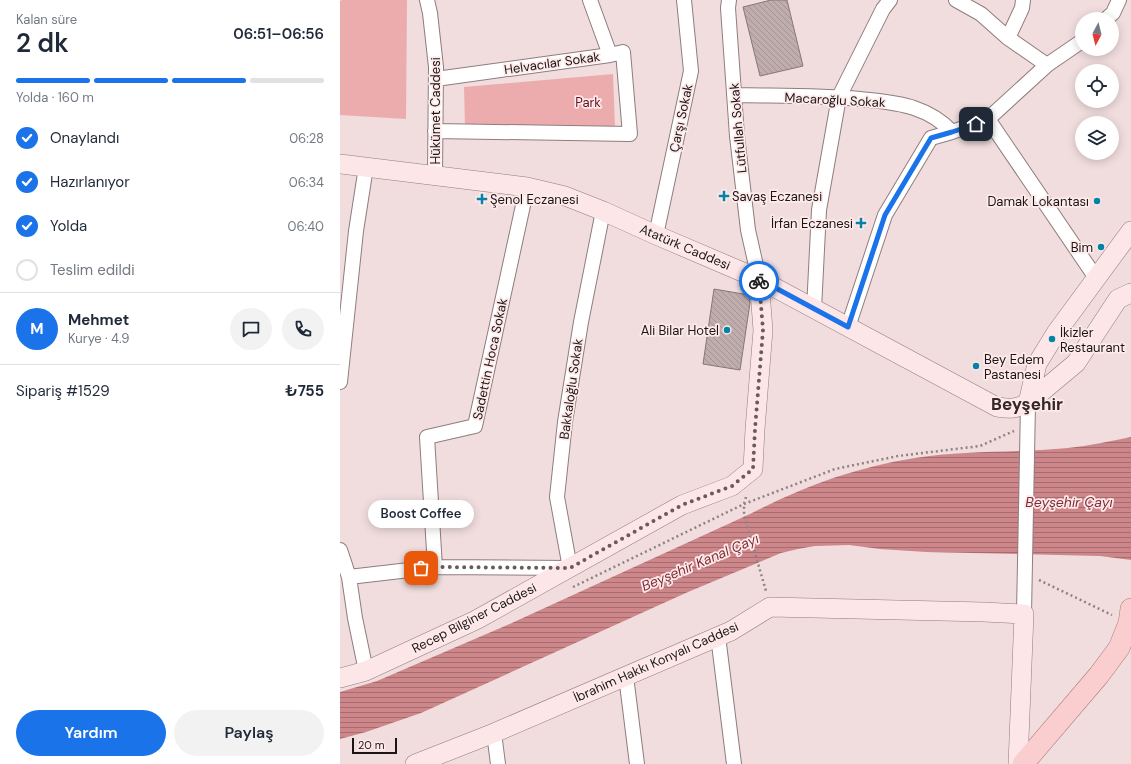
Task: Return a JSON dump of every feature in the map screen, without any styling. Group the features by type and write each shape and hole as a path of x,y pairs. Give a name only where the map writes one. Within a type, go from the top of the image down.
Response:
{"main road":[{"path":"1022,764 1099,675 1119,648 1130,615"}],"street":[{"name":"Hükümet Caddesi","path":"427,0 430,13 436,79 435,176"},
{"name":"Helvacılar Sokak","path":"436,79 610,55 590,0"},
{"name":"Çarşı Sokak","path":"656,235 691,71 684,0"},
{"name":"Lütfullah Sokak","path":"729,0 728,8 737,136 748,230 759,279"},
{"path":"814,309 819,210 839,97 883,9 890,0"},
{"path":"956,0 981,14 1008,38 1047,65"},
{"path":"1008,38 1022,8 1023,0"},
{"path":"1113,12 1119,0"},
{"path":"848,327 885,215 931,138 988,119 1047,65 1075,45"},
{"path":"435,131 630,134 623,52 610,55"},
{"name":"Macaroğlu Sokak","path":"734,95 839,97 885,101 914,108 937,119 952,132"},
{"path":"988,119 1096,278"},
{"name":"Atatürk Caddesi","path":"340,164 527,187 565,196 759,279 997,407 1010,409 1019,408 1028,403 1076,363 1124,296 1131,281"},
{"path":"340,382 356,231 366,167"},
{"name":"Sadettin Hoca Sokak","path":"435,567 427,437 475,426 527,187"},
{"name":"Bakkaloğlu Sokak","path":"570,568 557,497 565,422 581,322 603,211"},
{"path":"1018,764 1024,614 1028,403 1037,364 1056,333 1131,230"},
{"name":"Recep Bilginer Caddesi","path":"340,678 366,671 476,620 682,505 732,486 753,469 763,330 759,279"},
{"path":"340,550 349,577 355,618 366,671"},
{"path":"349,577 435,567 570,568"},
{"name":"İbrahim Hakkı Konyalı Caddesi","path":"415,764 494,733 732,630 770,607 1024,614"},
{"path":"718,636 734,764"},
{"path":"626,676 637,764"},
{"path":"494,733 498,764"}],"path":[{"path":"568,590 744,504 835,469 898,456 980,446 1027,430"},
{"path":"744,515 761,576"},
{"path":"1025,574 1130,615"}],"green space":[{"path":"407,0 406,119 340,115 340,1"},
{"name":"Park","path":"613,74 615,127 465,126 464,87"}],"water":[{"name":"Beyşehir Çayı","path":"1131,437 1131,560 1100,556 926,552 849,545 815,546 798,549 781,553 688,592 421,713 366,732 340,739 340,692 377,681 505,626 789,495 830,479 893,462 934,455 1068,448"}],"building":[{"path":"771,0 787,0 803,66 760,76 743,7"},
{"name":"Ali Bilar Hotel","path":"714,289 749,295 750,303 740,370 703,364"}],"way so far":[{"path":"421,568 570,568 682,505 732,486 753,469 763,330 759,281"}],"place":[{"name":"Savaş Eczanesi","path":"724,196"},
{"name":"Şenol Eczanesi","path":"482,199"},
{"name":"Damak Lokantası","path":"1097,201"},
{"name":"İrfan Eczanesi","path":"861,223"},
{"name":"Bim","path":"1101,247"},
{"name":"Ali Bilar Hotel","path":"727,330"},
{"name":"İkizler Restaurant","path":"1052,339"},
{"name":"Bey Edem Pastanesi","path":"976,366"},
{"name":"Boost Coffee","path":"421,568"}],"district":[{"name":"Beyşehir","path":"1027,404"}],"route":[{"path":"759,281 759,279 848,327 885,215 931,138 976,124"}],"water label":[{"name":"Beyşehir Kanal Çayı","path":"700,562"}]}
